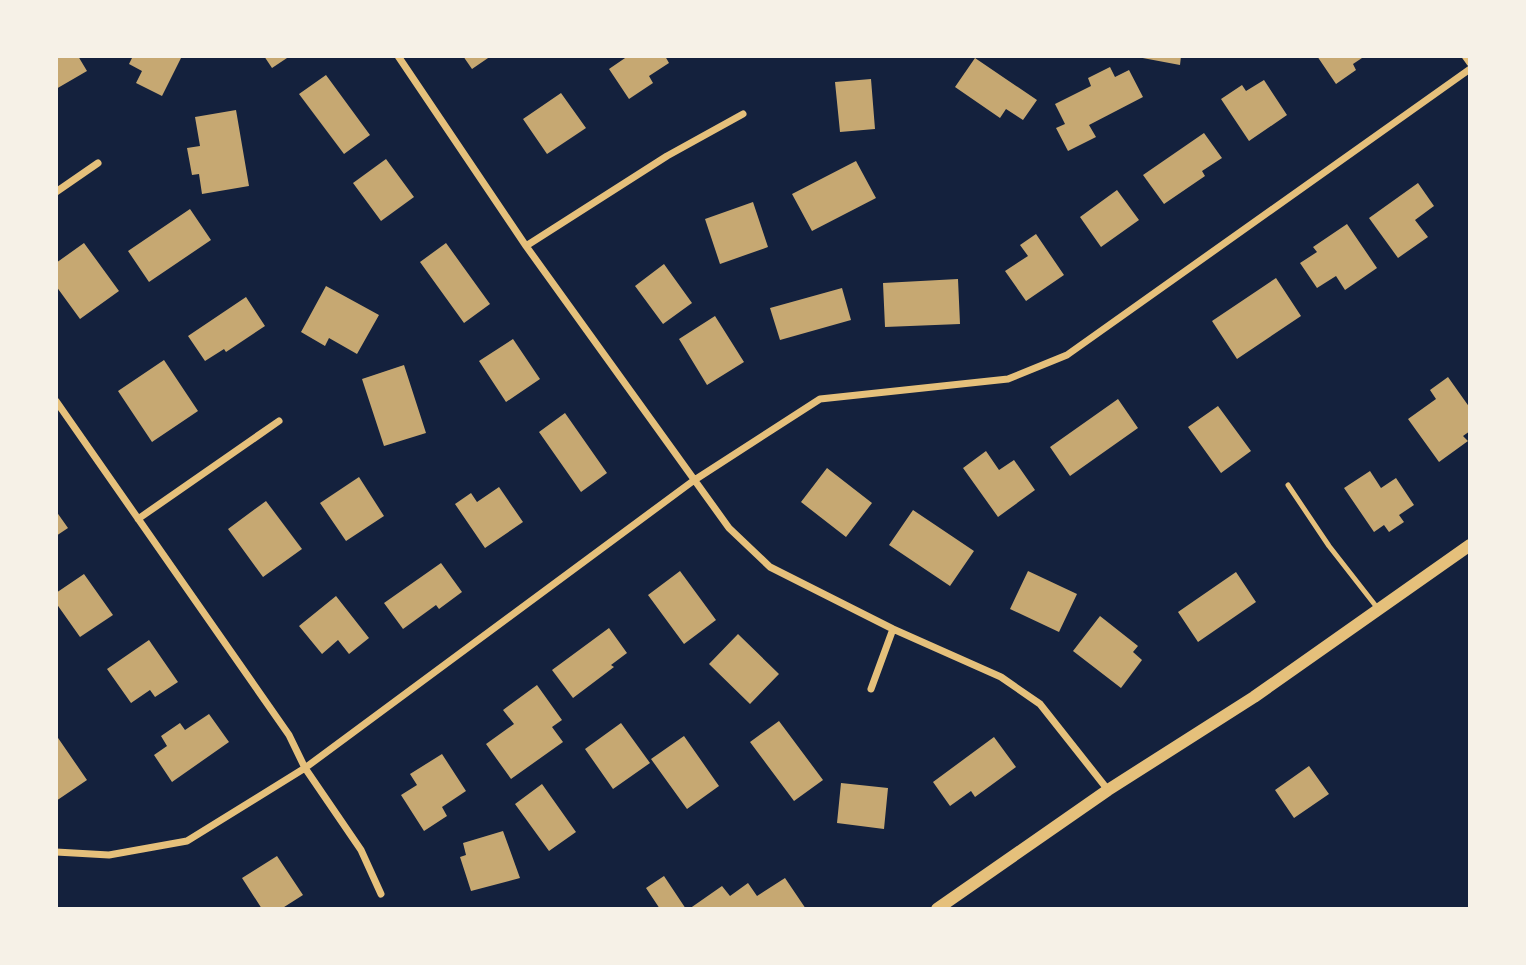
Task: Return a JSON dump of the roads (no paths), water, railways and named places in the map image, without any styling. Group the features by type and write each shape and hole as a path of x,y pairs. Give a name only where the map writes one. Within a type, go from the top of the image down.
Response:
{"street":[{"path":"398,56 526,246 729,528 770,567 893,629 1001,677 1040,704 1108,790"},
{"path":"1465,56 1470,63"},
{"path":"56,852 109,855 187,841 305,768 693,481 820,399 1009,379 1066,355 1470,69"},
{"path":"526,246 667,156 743,114"},
{"path":"56,192 98,163"},
{"path":"56,401 289,735 305,768 361,850 381,894"},
{"path":"138,519 279,421"},
{"path":"937,909 1108,790 1254,697 1470,545"},
{"path":"871,689 893,629"}],"lane":[{"path":"1288,485 1329,545 1379,610"}]}
